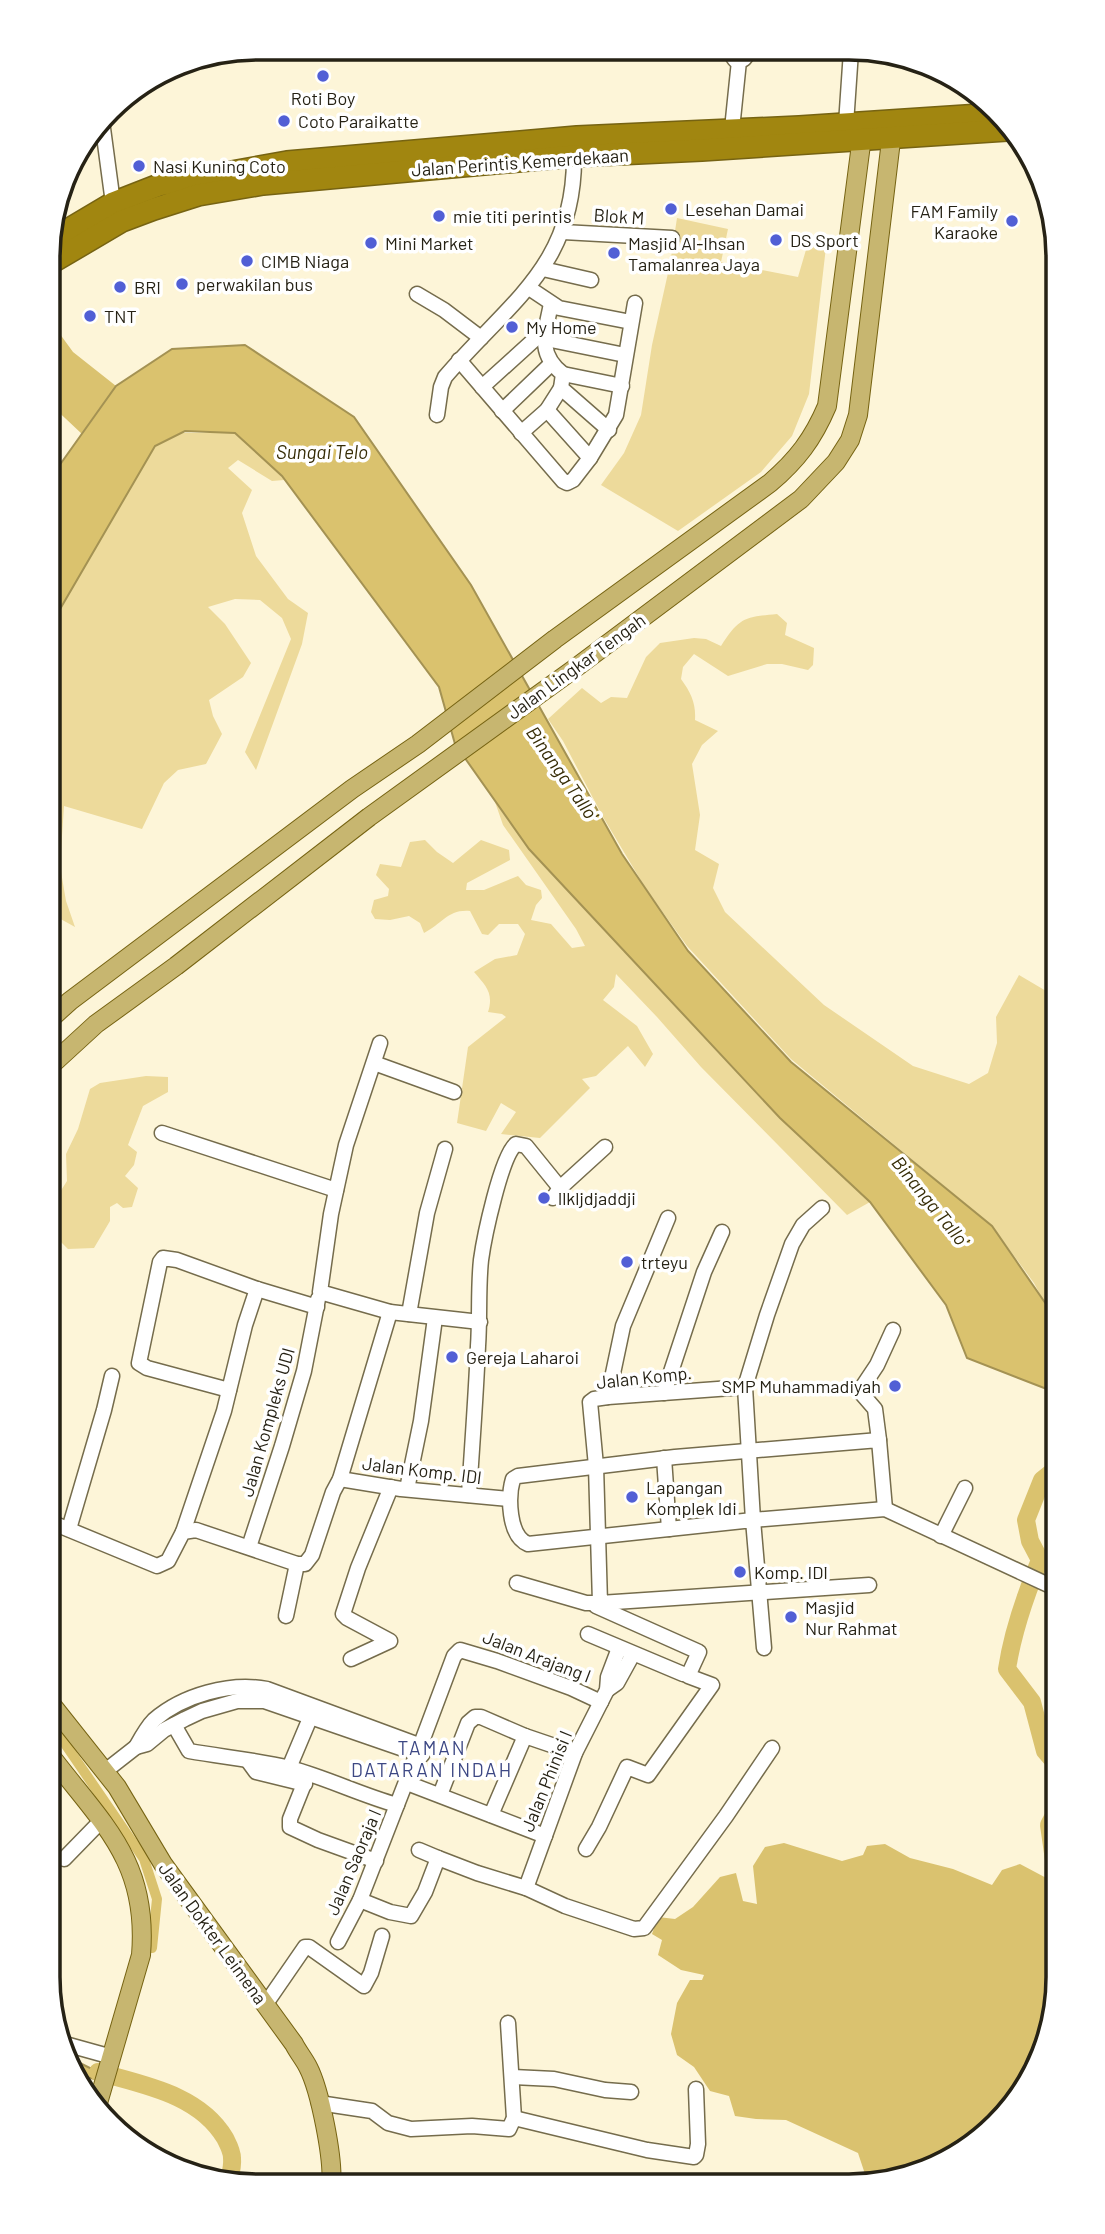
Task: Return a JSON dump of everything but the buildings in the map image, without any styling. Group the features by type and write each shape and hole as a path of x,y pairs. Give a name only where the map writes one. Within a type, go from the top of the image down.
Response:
{"highway":[{"name":"Jalan Perintis Kemerdekaan","path":"893,129 986,116"},
{"name":"Jalan Perintis Kemerdekaan","path":"61,234 113,203 159,185 287,162 577,137 732,129 999,130"},
{"name":"Jalan Perintis Kemerdekaan","path":"60,258 122,221 198,195 301,180 857,129"}],"main road":[{"name":"Jalan Lingkar Tengah","path":"60,1010 352,789 418,744 792,464 817,429 827,406 857,129"},
{"name":"Jalan Lingkar Tengah","path":"60,1057 96,1024 176,966 369,817 801,499 836,462 850,440 858,415 893,129"},
{"name":"Jalan Dokter Leimena","path":"60,1715 117,1787 163,1864 309,2068 319,2103 332,2174"},
{"path":"60,1768 120,1845 132,1870 141,1904 141,1955 112,2057 96,2091"},
{"path":"101,1821 127,1804"}],"street":[{"path":"732,129 739,61 735,60"},
{"path":"852,60 857,129"},
{"path":"104,133 113,203"},
{"path":"437,415 443,381 459,360 529,288 543,269 563,232 573,178 573,156"},
{"name":"Blok M","path":"563,232 672,238"},
{"path":"543,269 591,280"},
{"path":"529,288 551,304 631,323"},
{"path":"417,294 444,310 481,338"},
{"path":"459,360 565,482 573,480 609,430 616,415 635,303"},
{"path":"551,304 545,351 562,381 609,430"},
{"path":"546,334 625,355"},
{"path":"482,387 546,334"},
{"path":"502,411 551,364"},
{"path":"562,381 585,378 622,386"},
{"path":"581,403 585,378"},
{"path":"521,433 547,410 562,381"},
{"path":"547,410 590,458"},
{"name":"Jalan Kompleks UDI","path":"249,1547 304,1371 346,1145 380,1043"},
{"path":"374,1063 454,1092"},
{"path":"162,1133 336,1190"},
{"path":"468,1495 480,1322 481,1263 505,1162 513,1146 526,1146 557,1193 606,1147"},
{"path":"409,1314 427,1213 445,1149"},
{"path":"764,1648 744,1388 766,1315 792,1244 803,1225 822,1208"},
{"path":"608,1397 623,1326 668,1218"},
{"path":"664,1393 704,1272 722,1233"},
{"path":"229,1390 147,1368 139,1363 163,1258 177,1260 317,1307"},
{"path":"60,1526 156,1566 168,1561 183,1532 220,1423 257,1289"},
{"path":"320,1292 390,1312 480,1322"},
{"path":"341,1479 390,1312"},
{"path":"351,1659 390,1641 343,1614 358,1568 399,1488 421,1421 435,1318"},
{"path":"885,1509 875,1409 861,1390 877,1365 893,1330"},
{"path":"69,1529 112,1376"},
{"name":"Jalan Komp.","path":"595,1603 599,1537 596,1466 589,1404 594,1399 608,1397 744,1388"},
{"path":"879,1440 664,1458 516,1476 512,1480 509,1499 517,1535 525,1543 885,1509 1045,1583"},
{"path":"664,1458 669,1529"},
{"name":"Jalan Komp. IDI","path":"297,1564 305,1564 312,1555 333,1493 341,1479 509,1499"},
{"path":"942,1536 965,1488"},
{"path":"183,1532 196,1530 297,1564 286,1616"},
{"path":"517,1583 595,1603 699,1652 688,1675 712,1685 648,1775 627,1767 599,1828 586,1849"},
{"path":"595,1603 869,1585"},
{"path":"588,1634 683,1674"},
{"name":"Jalan Phinisi I","path":"526,1888 575,1753 604,1696 619,1648"},
{"name":"Jalan Arajang I","path":"458,1652 468,1651 571,1688 604,1696"},
{"name":"Jalan Saoraja I","path":"338,1942 360,1900 407,1783 416,1749 458,1652"},
{"name":"Jalan Phinisi I","path":"604,1696 617,1683 633,1654"},
{"path":"104,1772 136,1747 153,1721 174,1706 195,1696 228,1688 260,1694 416,1749"},
{"path":"136,1747 147,1744 164,1730 202,1711 260,1694"},
{"path":"289,1768 312,1712"},
{"path":"440,1795 472,1718 481,1717 575,1753"},
{"path":"174,1725 189,1751 289,1768 306,1779"},
{"path":"491,1815 525,1736"},
{"path":"419,1850 585,1912 640,1929 647,1925 772,1748"},
{"path":"248,1761 256,1772 306,1779 397,1805"},
{"path":"306,1779 290,1819 290,1828 376,1861"},
{"path":"407,1783 545,1836"},
{"path":"64,1859 101,1821"},
{"path":"360,1900 390,1912 411,1916 425,1892 438,1858"},
{"path":"265,2005 305,1947 309,1947 364,1986 371,1973 382,1936"},
{"path":"319,2103 372,2111 388,2123 411,2129 472,2126 509,2129 514,2118 508,2023"},
{"path":"72,2046 112,2057"},
{"path":"513,2077 554,2080 631,2092"},
{"path":"514,2118 647,2150 694,2157 698,2144 696,2089"}],"shaded area":[{"path":"677,218 728,229 721,262 798,277 808,243 826,247 809,394 792,436 761,472 678,531 601,485 624,453 641,415"},
{"path":"60,334 73,352 116,386 82,434 60,413"},
{"path":"181,433 235,433 282,476 284,480 272,481 238,460 228,468 252,490 242,513 256,556 288,599 308,613 302,644 256,770 245,752 291,639 282,618 260,600 235,599 208,607 225,624 251,663 243,677 209,700 222,734 206,764 178,770 164,783 142,829 64,806 60,866 60,608 155,446"},
{"path":"777,614 787,623 785,635 814,648 813,665 808,670 782,664 767,664 728,676 694,654 683,667 681,679 692,698 695,720 718,731 702,745 692,764 700,815 695,850 719,864 713,888 725,912 824,1005 913,1066 969,1084 988,1073 997,1043 996,1017 1019,975 1046,991 1045,1303 992,1226 791,1059 687,946 646,889 548,719 582,688 601,703 611,697 627,698 646,657 660,643 694,638 706,639 721,646 738,624 757,616"},
{"path":"495,802 529,849 780,1118 870,1202 847,1215 701,1067 616,974 614,987 603,1000 637,1026 653,1054 645,1067 628,1046 596,1076 582,1079 590,1088 540,1138 501,1134 516,1112 501,1103 486,1131 457,1123 468,1047 506,1017 488,1012 489,995 474,972 495,959 517,955 525,934 518,924 499,924 488,935 482,934 470,911 456,912 424,933 420,923 409,916 390,920 375,919 371,912 374,900 388,896 389,889 376,875 380,864 401,867 410,842 425,840 453,863 481,840 509,850 510,860 467,883 466,890 484,890 518,876 526,885 541,890 542,898 536,905 531,920 551,924 572,948 585,946 503,825"},
{"path":"60,866 66,901 75,927 60,919"},
{"path":"146,1076 168,1077 168,1092 143,1106 128,1145 137,1152 134,1165 125,1176 138,1188 132,1207 123,1208 117,1203 110,1207 110,1221 94,1248 68,1249 60,1241 60,1192 67,1181 66,1154 78,1129 90,1089 100,1083"},
{"path":"784,1843 842,1861 863,1855 867,1846 885,1844 910,1858 953,1869 992,1885 1002,1870 1020,1864 1045,1877 1045,1990 1035,2041 1025,2065 1005,2097 988,2117 947,2148 912,2164 865,2173 858,2153 786,2120 735,2116 729,2096 710,2091 694,2067 677,2055 671,2034 677,2003 690,1980 702,1980 704,1975 681,1970 658,1955 662,1940 652,1934 658,1917 675,1919 693,1907 720,1877 736,1873 743,1901 757,1904 753,1866 765,1847"}],"water":[{"path":"245,345 354,417 471,585 622,854 688,951 791,1062 992,1226 1045,1303 1045,1388 967,1358 946,1305 870,1202 780,1118 529,849 455,744 439,687 282,476 235,433 185,431 155,446 60,609 60,465 116,386 172,349"},
{"path":"79,2062 98,2072 96,2079 87,2077"}],"waterway":[{"path":"1045,1477 1026,1520 1030,1541 1040,1560 1020,1613 1007,1669 1032,1702 1045,1751"},
{"path":"60,1736 144,1859 157,1899 152,1948"},
{"path":"98,2072 169,2093 201,2111 214,2123 231,2150 230,2173"}],"place":[{"name":"Roti Boy","path":"323,76"},
{"name":"Coto Paraikatte","path":"284,121"},
{"name":"Nasi Kuning Coto","path":"139,166"},
{"name":"Lesehan Damai","path":"671,209"},
{"name":"mie titi perintis","path":"439,216"},
{"name":"FAM Family Karaoke","path":"1012,221"},
{"name":"DS Sport","path":"776,240"},
{"name":"Mini Market","path":"371,243"},
{"name":"Masjid Al-Ihsan Tamalanrea Jaya","path":"614,253"},
{"name":"CIMB Niaga","path":"247,261"},
{"name":"perwakilan bus","path":"182,284"},
{"name":"BRI","path":"120,287"},
{"name":"TNT","path":"90,316"},
{"name":"My Home","path":"512,327"},
{"name":"llkljdjaddji","path":"544,1198"},
{"name":"trteyu","path":"627,1262"},
{"name":"Gereja Laharoi","path":"452,1357"},
{"name":"SMP Muhammadiyah","path":"895,1386"},
{"name":"Lapangan Komplek Idi","path":"632,1497"},
{"name":"Komp. IDI","path":"740,1572"},
{"name":"Masjid Nur Rahmat","path":"791,1617"}],"district":[{"name":"TAMAN DATARAN INDAH","path":"432,1758"}],"water label":[{"name":"Sungai Telo","path":"322,451"},
{"name":"Binanga Tallo'","path":"563,773"},
{"name":"Binanga Tallo'","path":"931,1201"}]}
